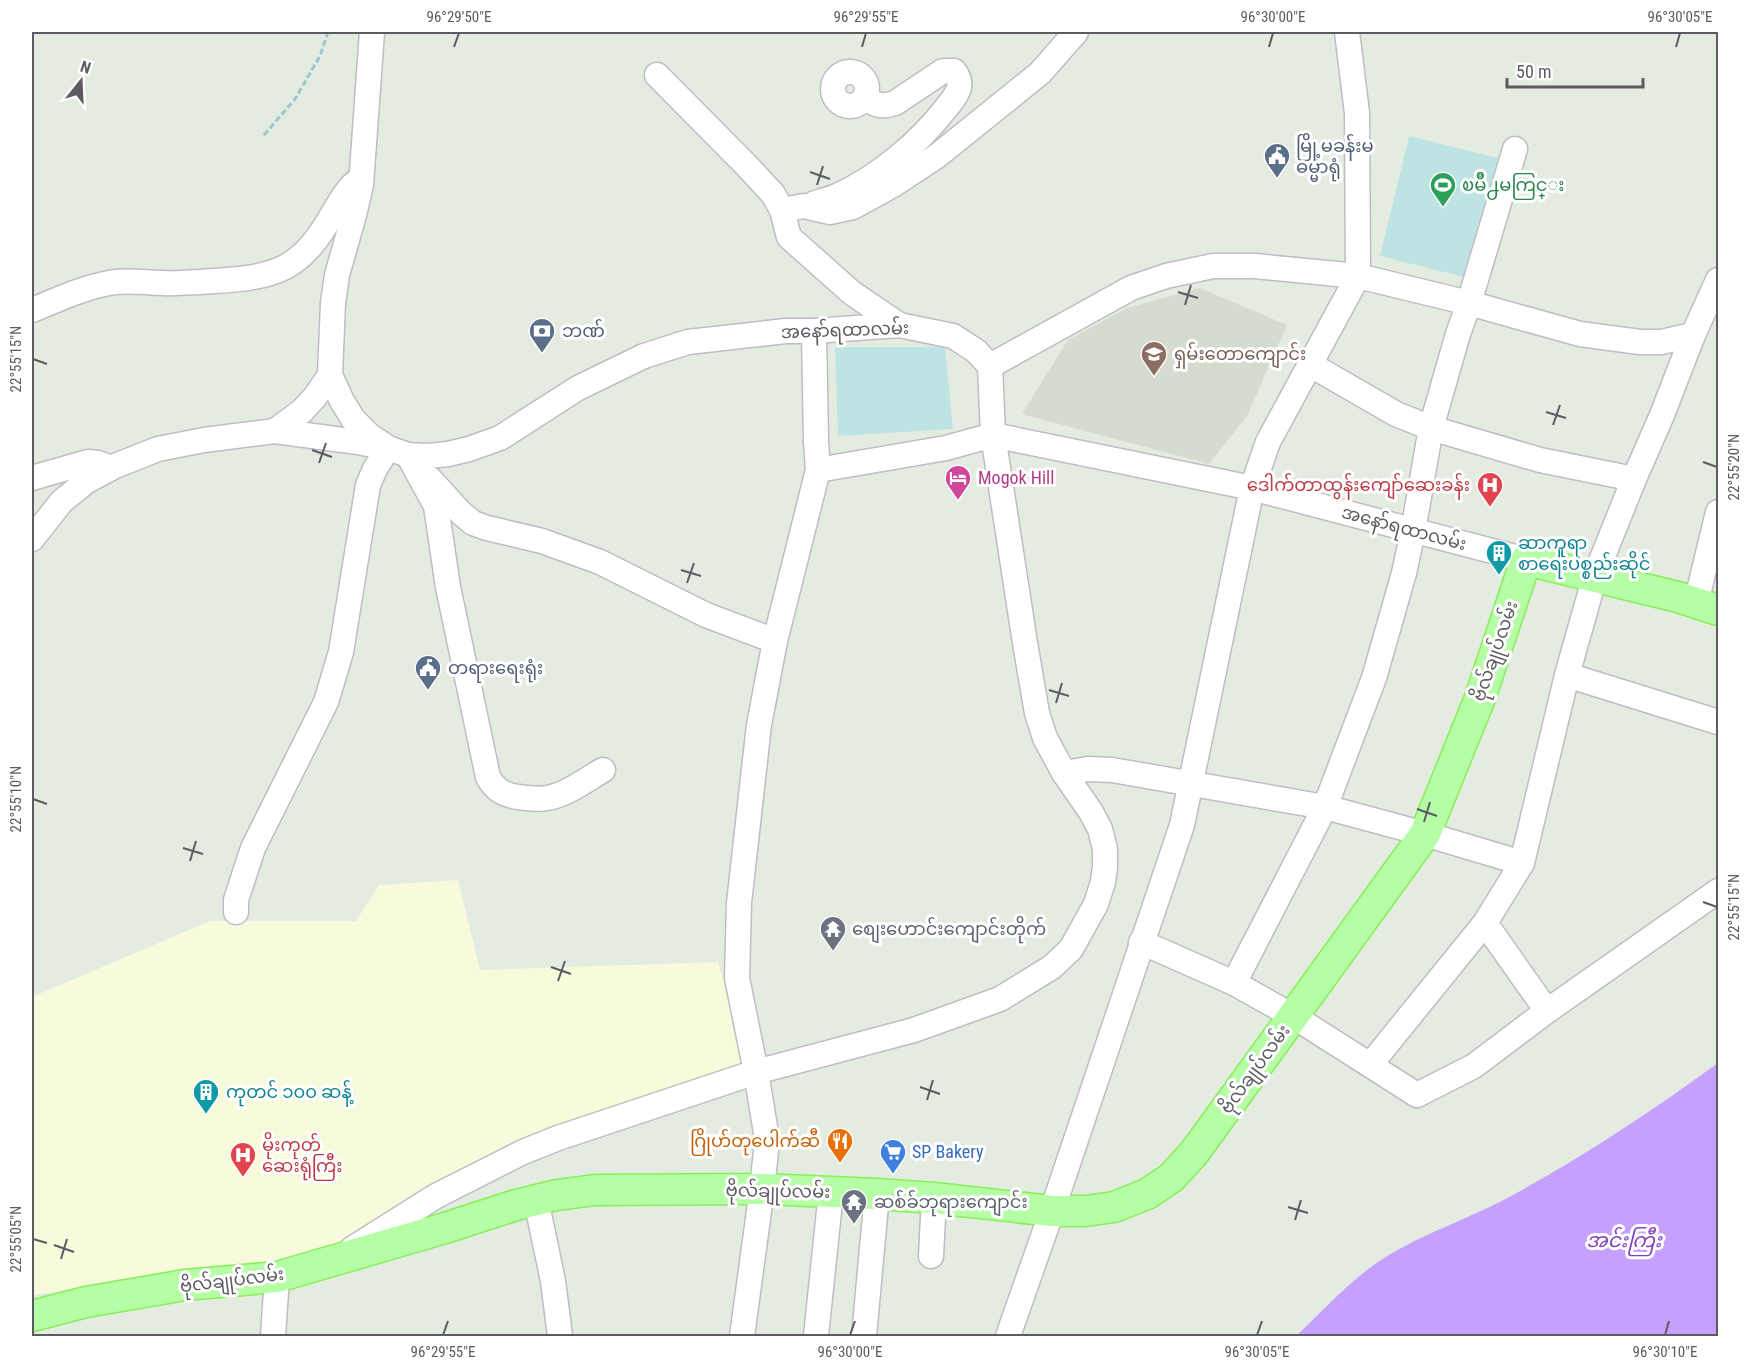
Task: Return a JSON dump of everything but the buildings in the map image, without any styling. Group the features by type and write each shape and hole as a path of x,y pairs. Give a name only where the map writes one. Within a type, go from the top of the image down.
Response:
{"main road":[{"path":"1527,560 1678,597 1708,607"},
{"name":"ဗိုလ်‌ချုပ်‌လမ်း","path":"32,1316 86,1302 185,1285 277,1277 536,1200 595,1190 762,1190 877,1194 1052,1211 1086,1211 1114,1207 1147,1194 1171,1178 1194,1153 1425,834 1479,699 1527,560"}],"street":[{"path":"372,32 361,179 333,303 330,375 353,419 370,436 398,452 473,523 542,542 600,562 706,615 775,641"},
{"path":"657,75 773,194 793,208 830,212 853,207 893,185 937,156 1041,73 1076,32"},
{"path":"1008,1336 1182,825 1251,488 1268,442 1358,276 1357,113 1347,32"},
{"path":"793,208 836,197 907,151 955,96 960,87 960,80 954,71 943,71 896,103 886,106 878,105 866,97"},
{"path":"1234,984 1325,807 1374,678 1404,573 1431,428 1515,149"},
{"path":"32,310 110,282 166,284 242,279 275,272 293,263 307,250 323,231 347,190 361,179"},
{"path":"793,208 789,237 852,293 899,325"},
{"path":"336,1259 436,1196 524,1152 558,1138 756,1071 914,1030 1000,999 1052,967 1071,949 1096,904 1104,874 1105,849 1100,830 1091,812 1064,773 1045,738 1037,713 993,435 990,366 1131,288 1166,276 1213,266 1255,266 1358,276 1580,333 1640,342 1670,340 1693,335"},
{"path":"1370,1065 1485,923 1522,863 1567,675 1595,576 1693,335 1717,288"},
{"name":"အ‌နော်‌ရထာလမ်း","path":"275,431 428,456 448,454 500,438 578,388 644,356 688,342 786,331 899,325 953,336 976,351 990,366"},
{"path":"742,1336 762,1190 766,1132 737,978 739,903 759,725 775,641 818,470 814,331"},
{"path":"1311,365 1396,414 1431,428 1540,460 1634,479"},
{"path":"32,539 62,501 87,481 111,468 158,450 204,440 275,431 302,411 330,375"},
{"path":"818,470 946,447 993,435"},
{"name":"အ‌နော်‌ရထာလမ်း","path":"993,435 1251,488 1527,560"},
{"path":"398,452 436,506 450,598 488,777 492,784 497,790 513,796 549,798 603,770"},
{"path":"236,912 236,900 253,848 326,702 335,675 341,652 368,485 375,469 398,452"},
{"path":"32,478 88,462 111,468"},
{"path":"1708,607 1719,512"},
{"path":"1567,675 1719,722"},
{"path":"1064,773 1088,768 1112,770 1325,807 1522,863"},
{"path":"1142,942 1234,984 1293,1016 1417,1095 1474,1066 1547,1011 1719,891"},
{"path":"1485,923 1547,1011"},
{"path":"816,1336 831,1192"},
{"path":"864,1336 877,1194"},
{"path":"931,1256 934,1198"},
{"path":"536,1200 553,1281 560,1336"},
{"path":"273,1336 277,1277"}],"path":[{"path":"264,135 295,99 320,56 328,32"}],"shaded area":[{"name":"ၿမိဳ႕မကြင္း","path":"1409,136 1506,160 1476,280 1380,256"},
{"name":"ရှမ်းတောကျောင်း","path":"1200,288 1287,325 1247,416 1209,464 1022,414 1068,340 1127,308"},
{"path":"835,347 945,347 953,429 838,436"},
{"name":"မိုးကုတ်‌ ‌ဆေးရုံကြီး","path":"458,880 480,970 718,962 750,1069 404,1202 321,1254 279,1262 32,1295 32,997 210,921 356,921 379,885"}],"water":[{"name":"အင်းကြီး","path":"1718,1063 1718,1336 1296,1336 1347,1287 1381,1260 1412,1242 1495,1204 1564,1166 1668,1099"}],"place":[{"name":"မြို့မခန်းမ ဓမ္မာရုံ","path":"1277,179"},
{"name":"ၿမိဳ႕မကြင္း","path":"1443,208"},
{"name":"ဘဏ်","path":"542,354"},
{"name":"ရှမ်းတောကျောင်း","path":"1154,377"},
{"name":"Mogok Hill","path":"958,501"},
{"name":"ဒေါက်တာထွန်းကျော်ဆေးခန်း","path":"1490,508"},
{"name":"ဆာကူရာ စာရေးပစ္စည်းဆိုင်","path":"1499,576"},
{"name":"တရားရေးရုံး","path":"428,691"},
{"name":"စျေးဟောင်းကျောင်းတိုက်","path":"833,952"},
{"name":"ကုတင် ၁၀၀ ဆန့်","path":"206,1115"},
{"name":"ဂြိုဟ်တုပေါက်ဆီ","path":"840,1164"},
{"name":"SP Bakery","path":"893,1175"},
{"name":"မိုးကုတ်‌ ‌ဆေးရုံကြီး","path":"243,1178"},
{"name":"ဆစ်ခ်ဘုရားကျောင်း","path":"854,1225"}]}
